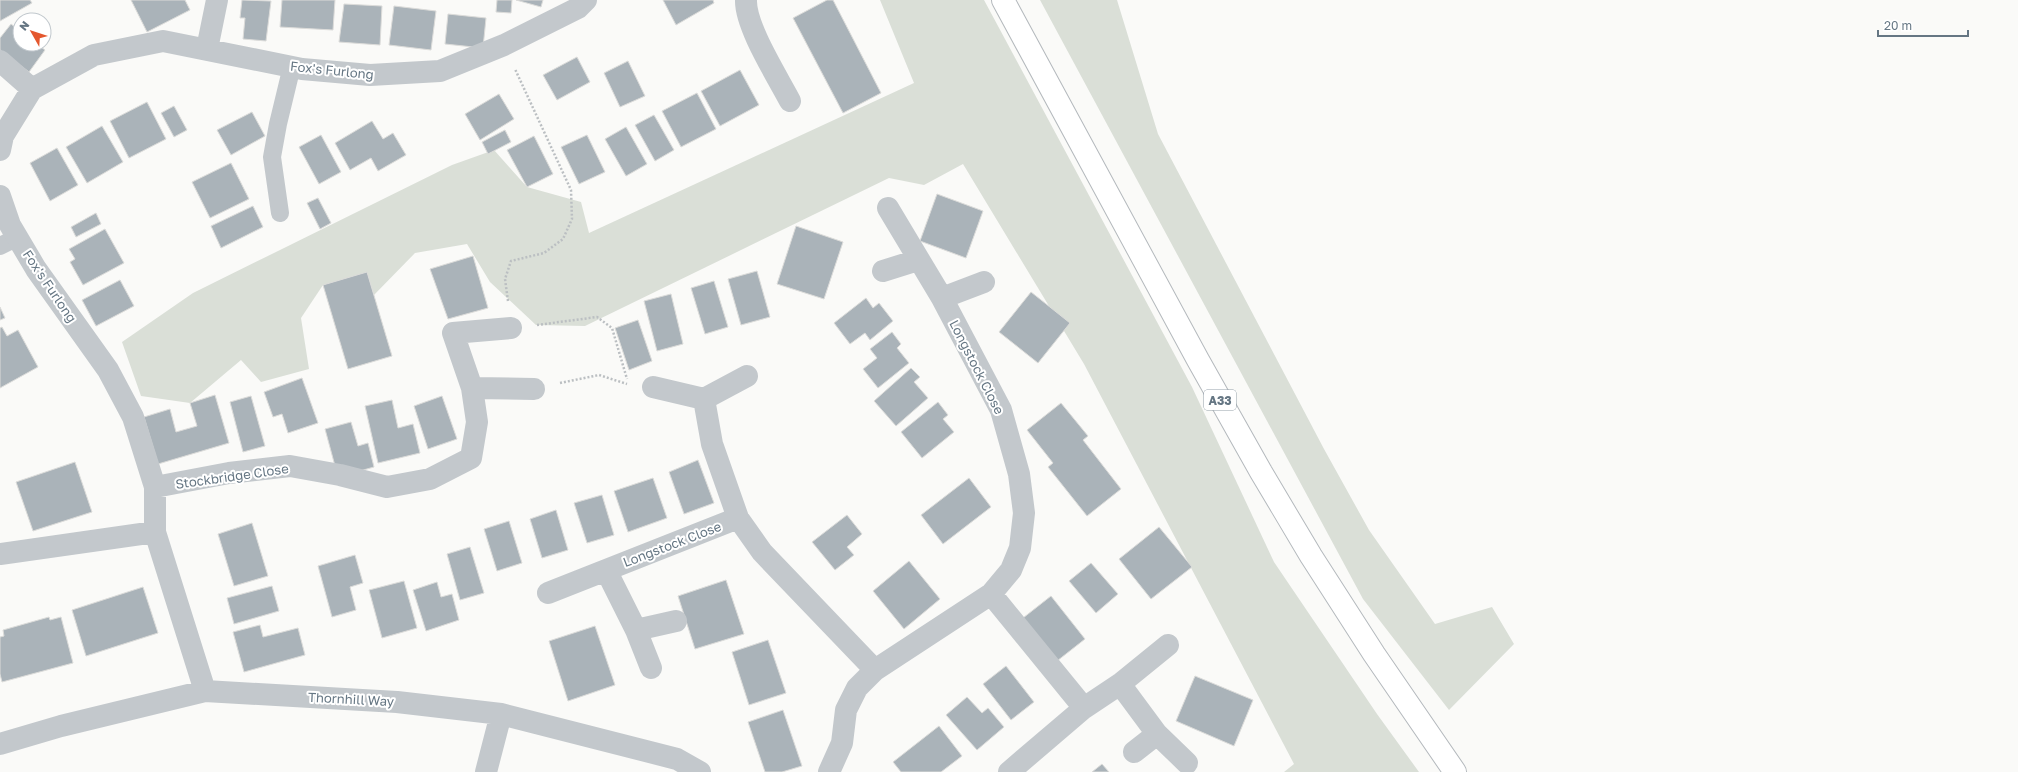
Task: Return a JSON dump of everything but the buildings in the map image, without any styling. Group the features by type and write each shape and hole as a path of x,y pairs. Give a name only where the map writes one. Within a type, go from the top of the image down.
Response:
{"highway":[{"name":"A33","path":"1003,0 1183,333 1261,472 1311,556 1374,654 1455,772"}],"street":[{"path":"207,49 217,0"},
{"name":"Fox's Furlong","path":"0,150 3,136 32,89 94,55 163,42 292,66 370,75 440,70 504,45 578,8 586,0"},
{"path":"746,0 746,7 751,26 790,101"},
{"path":"0,61 32,89"},
{"name":"Fox's Furlong","path":"0,196 10,225 9,242 36,269 108,370 133,417 155,487"},
{"name":"Longstock Close","path":"829,772 842,743 846,710 857,688 875,670 990,594 1011,570 1020,548 1024,513 1019,474 1001,410 942,298 888,208"},
{"path":"883,271 918,260"},
{"path":"942,298 984,282"},
{"name":"Stockbridge Close","path":"155,487 229,473 290,466 340,475 387,488 430,479 471,458 478,422 472,388 453,333 511,328"},
{"path":"653,387 704,399 747,376"},
{"path":"472,388 534,389"},
{"name":"Longstock Close","path":"704,399 712,444 738,518 762,552 875,670"},
{"path":"155,487 155,532 205,691"},
{"name":"Longstock Close","path":"548,593 738,518"},
{"path":"1,548 155,532"},
{"name":"Longstock Close","path":"606,570 636,630 651,668"},
{"path":"990,594 1084,708"},
{"path":"636,630 676,621"},
{"path":"1009,772 1084,708 1120,684 1168,645"},
{"path":"1120,684 1156,734 1187,763"},
{"name":"Thornhill Way","path":"0,744 61,726 205,691 397,702 501,714 677,759 700,772"},
{"path":"486,772 501,714"},
{"path":"1134,752 1156,734"}],"lane":[{"path":"280,212 272,158 278,124 292,66"}],"path":[{"path":"504,45 571,190 572,218 563,239 544,253 510,261 505,280 511,328 597,316 612,328 629,384 599,375 534,389"}],"shaded area":[{"path":"880,0 984,0 1192,387 1274,562 1377,714 1419,772 1284,772 1294,764 1084,364 963,164 924,185 889,178 585,326 536,325 490,282 467,244 415,253 374,295 367,272 323,285 301,318 309,369 261,382 241,360 190,403 141,396 122,342 193,293 452,165 494,150 527,187 581,202 589,233 914,83"},
{"path":"1040,0 1117,0 1158,134 1324,449 1369,530 1435,624 1492,607 1514,644 1449,710 1363,599"}]}
